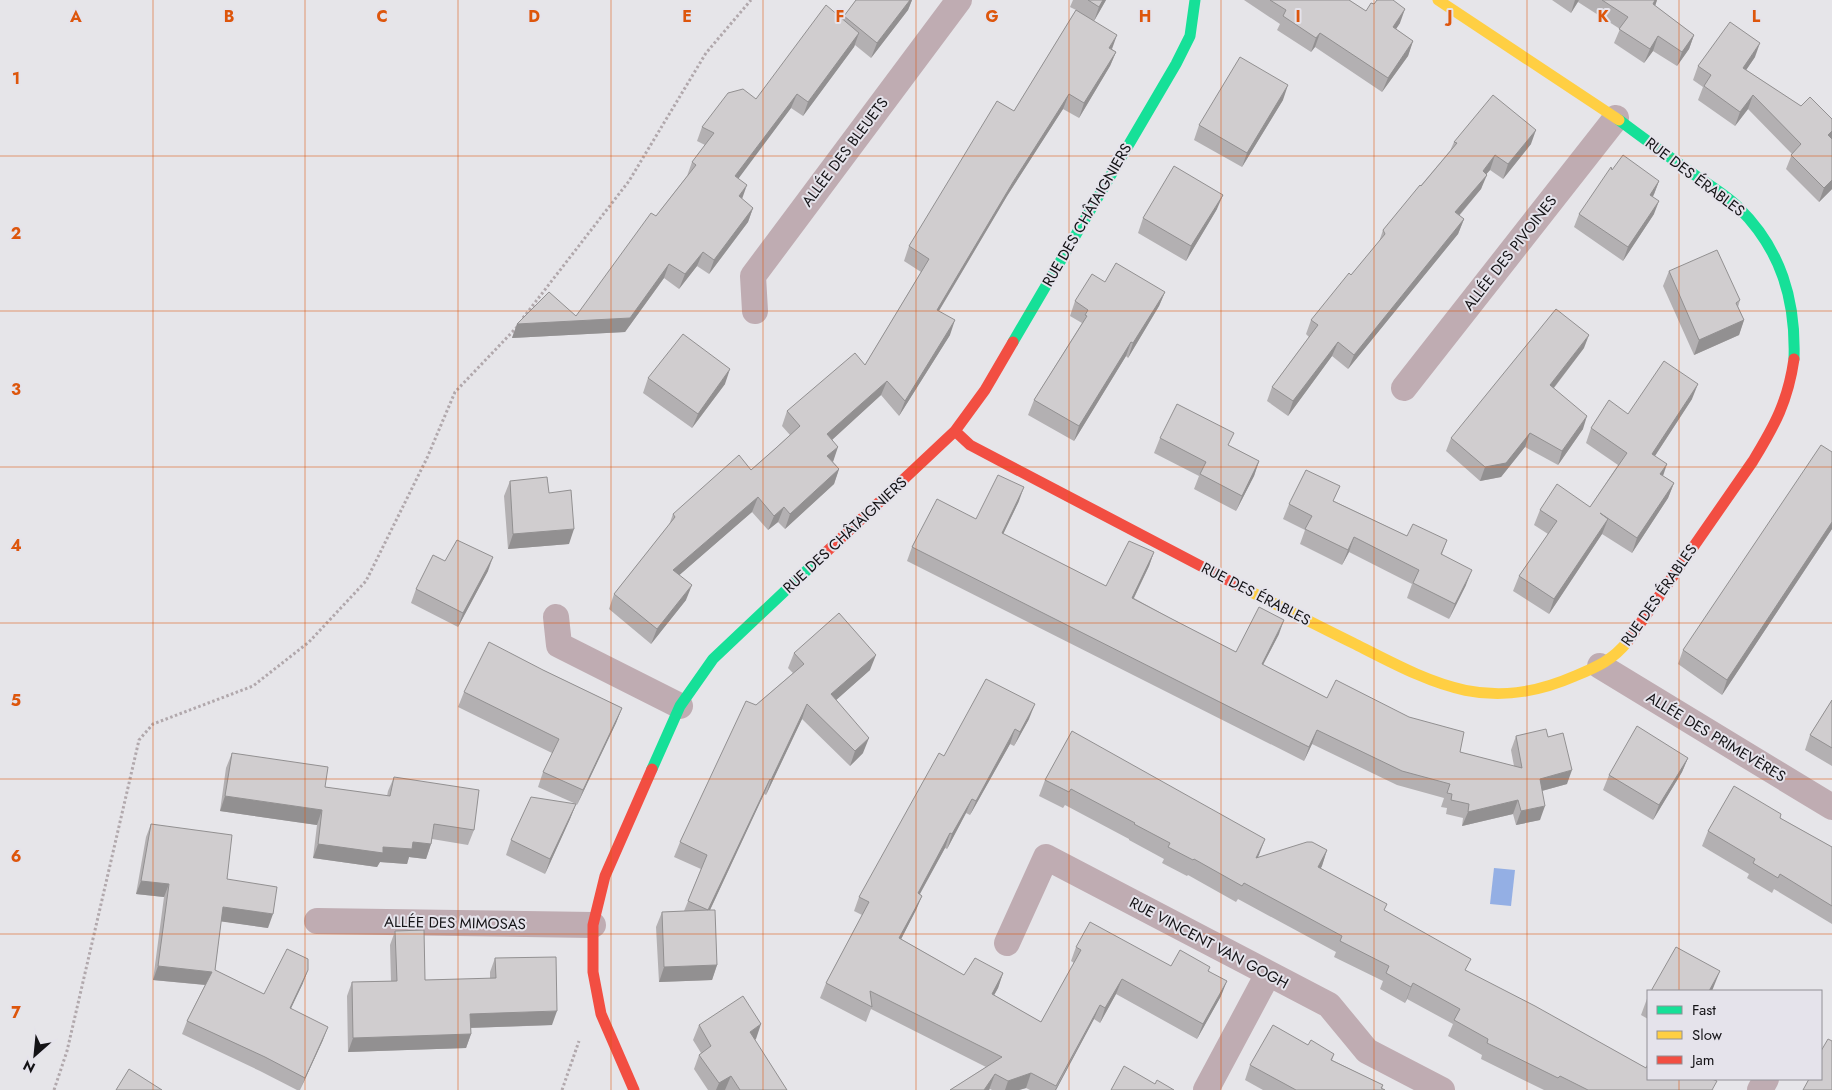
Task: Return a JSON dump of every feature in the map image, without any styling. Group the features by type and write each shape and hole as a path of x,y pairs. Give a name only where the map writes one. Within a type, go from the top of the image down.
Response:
{"street":[{"name":"ALLÉE DES BLEUETS","path":"755,310 753,276 958,0"},
{"name":"RUE DES CHÂTAIGNIERS","path":"634,1090 600,1014 594,972 593,925 605,876 680,706 713,659 955,431 984,390 1176,64 1190,36 1195,0"},
{"name":"RUE DES ÉRABLES","path":"955,431 970,445 1211,572 1420,677 1456,688 1482,693 1516,694 1540,690 1565,682 1610,660 1634,633 1771,432 1783,406 1791,380 1796,343 1792,304 1781,267 1772,248 1748,216 1737,206 1616,118 1438,0"},
{"name":"ALLÉE DES PIVOINES","path":"1404,388 1616,118"},
{"path":"556,617 559,645 680,706"},
{"name":"ALLÉE DES PRIMEVÈRES","path":"1600,666 1832,807"},
{"name":"RUE VINCENT VAN GOGH","path":"1006,943 1046,857 1329,1005 1367,1051 1442,1090"},
{"name":"ALLÉE DES MIMOSAS","path":"317,921 593,925"},
{"path":"1206,1090 1268,974"}],"path":[{"path":"54,1090 67,1051 139,740 153,724 253,686 309,642 366,581 427,458 456,392 512,332 629,181 706,52 751,0"},
{"path":"562,1090 580,1038 600,1014"}],"water":[{"path":"1494,868 1515,870 1511,906 1490,904"}],"building":[{"path":"856,0 910,0 877,43 844,16"},
{"path":"1088,0 1103,0 1099,7"},
{"path":"1270,0 1349,0 1366,11 1371,3 1374,4 1377,0 1393,0 1405,9 1393,27 1413,41 1388,78 1320,33 1316,38 1283,16 1286,10"},
{"path":"1602,0 1655,0 1653,4 1694,35 1682,52 1658,36 1650,49 1619,29 1628,17"},
{"path":"826,5 859,33 808,102 797,94 735,176 747,185 739,196 753,208 714,260 703,252 685,274 669,264 630,318 517,324 549,292 576,316 651,213 656,216 696,165 692,162 714,133 702,127 728,93 743,89 756,99"},
{"path":"1076,10 1117,35 1109,48 1116,52 1084,103 1069,94 1013,182 937,310 955,320 905,401 887,381 827,434 838,447 827,456 839,469 790,514 784,507 774,516 758,497 673,570 692,585 657,629 614,594 675,517 673,514 739,455 751,470 776,448 800,426 787,411 855,353 865,365 929,259 909,246 997,101 1014,111"},
{"path":"1730,22 1760,43 1743,68 1801,106 1810,97 1832,119 1832,131 1828,135 1832,139 1832,180 1824,188 1791,155 1801,144 1753,95 1740,112 1704,86 1711,75 1698,66"},
{"path":"1240,57 1288,85 1247,153 1199,125"},
{"path":"1493,95 1536,130 1508,164 1495,155 1483,171 1487,175 1455,212 1464,219 1354,355 1338,342 1293,401 1272,387 1318,325 1311,320 1349,273 1351,275 1385,234 1383,230 1457,143 1454,142"},
{"path":"1623,155 1659,181 1650,195 1659,201 1628,247 1579,214 1611,167 1612,170"},
{"path":"1174,166 1223,195 1191,246 1143,218"},
{"path":"1717,250 1740,300 1736,303 1744,320 1699,340 1669,271"},
{"path":"1116,263 1165,292 1133,343 1131,342 1079,426 1034,400 1087,316 1085,315 1088,310 1075,301 1092,274 1105,282"},
{"path":"1556,309 1589,335 1550,385 1587,416 1562,451 1530,433 1506,463 1485,467 1451,438"},
{"path":"683,334 730,369 698,414 648,378"},
{"path":"1664,361 1698,384 1652,454 1667,464 1660,474 1674,483 1637,538 1600,513 1608,519 1554,599 1519,576 1557,521 1540,510 1557,484 1590,507 1627,453 1591,428 1609,400 1628,414"},
{"path":"1177,404 1234,433 1228,445 1259,461 1242,496 1200,474 1206,462 1160,438"},
{"path":"1821,445 1832,452 1832,522 1727,680 1683,650"},
{"path":"1306,470 1340,486 1333,501 1407,536 1413,524 1447,540 1441,554 1472,570 1455,604 1413,583 1419,570 1354,537 1348,550 1305,529 1312,516 1289,504"},
{"path":"998,475 1024,487 1002,533 1106,586 1129,541 1154,552 1132,598 1170,618 1236,652 1259,607 1284,620 1262,664 1327,698 1336,680 1409,717 1464,732 1460,752 1522,768 1516,736 1546,729 1548,737 1563,733 1572,770 1540,779 1545,806 1521,811 1518,800 1468,812 1469,804 1451,800 1452,794 1447,793 1450,784 1402,771 1317,730 1309,747 912,547 937,499 976,519"},
{"path":"547,477 549,493 571,490 574,529 513,534 510,481"},
{"path":"457,540 493,557 463,613 416,589 433,555 445,561"},
{"path":"839,613 876,655 831,694 869,738 855,751 807,704 708,910 688,901 707,855 680,842 746,701 756,705 804,664 794,653"},
{"path":"489,642 622,708 583,790 543,772 559,739 464,692"},
{"path":"986,679 1035,704 1020,732 1015,729 976,801 972,799 952,834 950,833 918,893 922,896 899,938 964,975 975,958 1003,973 992,994 1041,1022 1081,950 1076,947 1090,922 1171,966 1180,950 1210,967 1208,971 1227,981 1203,1024 1122,979 1105,1008 1100,1005 1056,1086 1031,1073 1008,1081 995,1074 984,1090 950,1090 1002,1057 870,991 872,1007 826,983 869,902 859,897 939,753 944,756"},
{"path":"1832,700 1832,748 1810,735"},
{"path":"1637,726 1688,758 1659,805 1609,775"},
{"path":"1072,731 1265,839 1256,858 1307,842 1312,842 1327,850 1318,867 1387,904 1384,910 1471,959 1465,970 1535,1006 1646,1068 1647,1066 1647,1080 1717,1081 1712,1090 1588,1090 1560,1076 1558,1078 1487,1043 1488,1039 1454,1020 1460,1009 1413,983 1411,987 1386,973 1389,966 1340,941 1342,936 1244,883 1242,886 1194,859 1168,847 1170,843 1071,789 1069,792 1045,780"},
{"path":"232,753 328,767 325,787 390,796 394,777 479,790 474,830 434,824 431,844 413,842 412,849 383,847 383,853 318,844 322,810 225,796"},
{"path":"1734,786 1781,814 1780,818 1832,847 1832,906 1780,874 1778,878 1753,863 1755,859 1708,831"},
{"path":"531,797 576,804 550,859 511,840"},
{"path":"151,824 232,835 227,879 277,887 273,914 223,907 215,970 264,994 287,949 308,959 308,970 290,1008 328,1027 305,1078 265,1057 187,1021 212,972 158,966 169,884 141,881"},
{"path":"715,910 717,965 664,967 662,912"},
{"path":"424,930 425,980 496,978 495,958 556,957 557,1011 470,1014 471,1034 353,1038 352,982 397,981 395,931"},
{"path":"1676,947 1720,971 1710,990 1652,990"},
{"path":"743,996 761,1024 750,1032 787,1090 740,1090 731,1076 719,1083 699,1055 711,1046 699,1025"},
{"path":"1273,1025 1308,1045 1311,1040 1334,1054 1331,1060 1383,1085 1381,1088 1385,1090 1296,1090 1250,1065"},
{"path":"1828,1039 1832,1041 1832,1090 1803,1090 1808,1080 1822,1080 1822,1049"},
{"path":"1124,1066 1155,1084 1157,1080 1174,1090 1111,1090"},
{"path":"129,1069 162,1090 116,1090"}],"traffic: fast":[{"path":"1013,342 1176,64 1190,36 1195,0"},
{"path":"1619,120 1727,198 1753,223 1765,240 1783,277 1792,316 1794,359"},
{"path":"652,769 680,706 713,659 822,556"}],"traffic: slow":[{"path":"1438,0 1619,120"},
{"path":"1237,585 1408,671 1460,689 1486,693 1514,693 1543,687 1575,676 1604,662 1628,641"}],"traffic: jam":[{"path":"822,556 955,431 985,390 1013,342"},
{"path":"1628,641 1761,448 1780,412 1788,388 1794,359"},
{"path":"955,431 970,445 1237,585"},
{"path":"634,1090 601,1014 593,972 593,925 605,876 652,769"}]}
